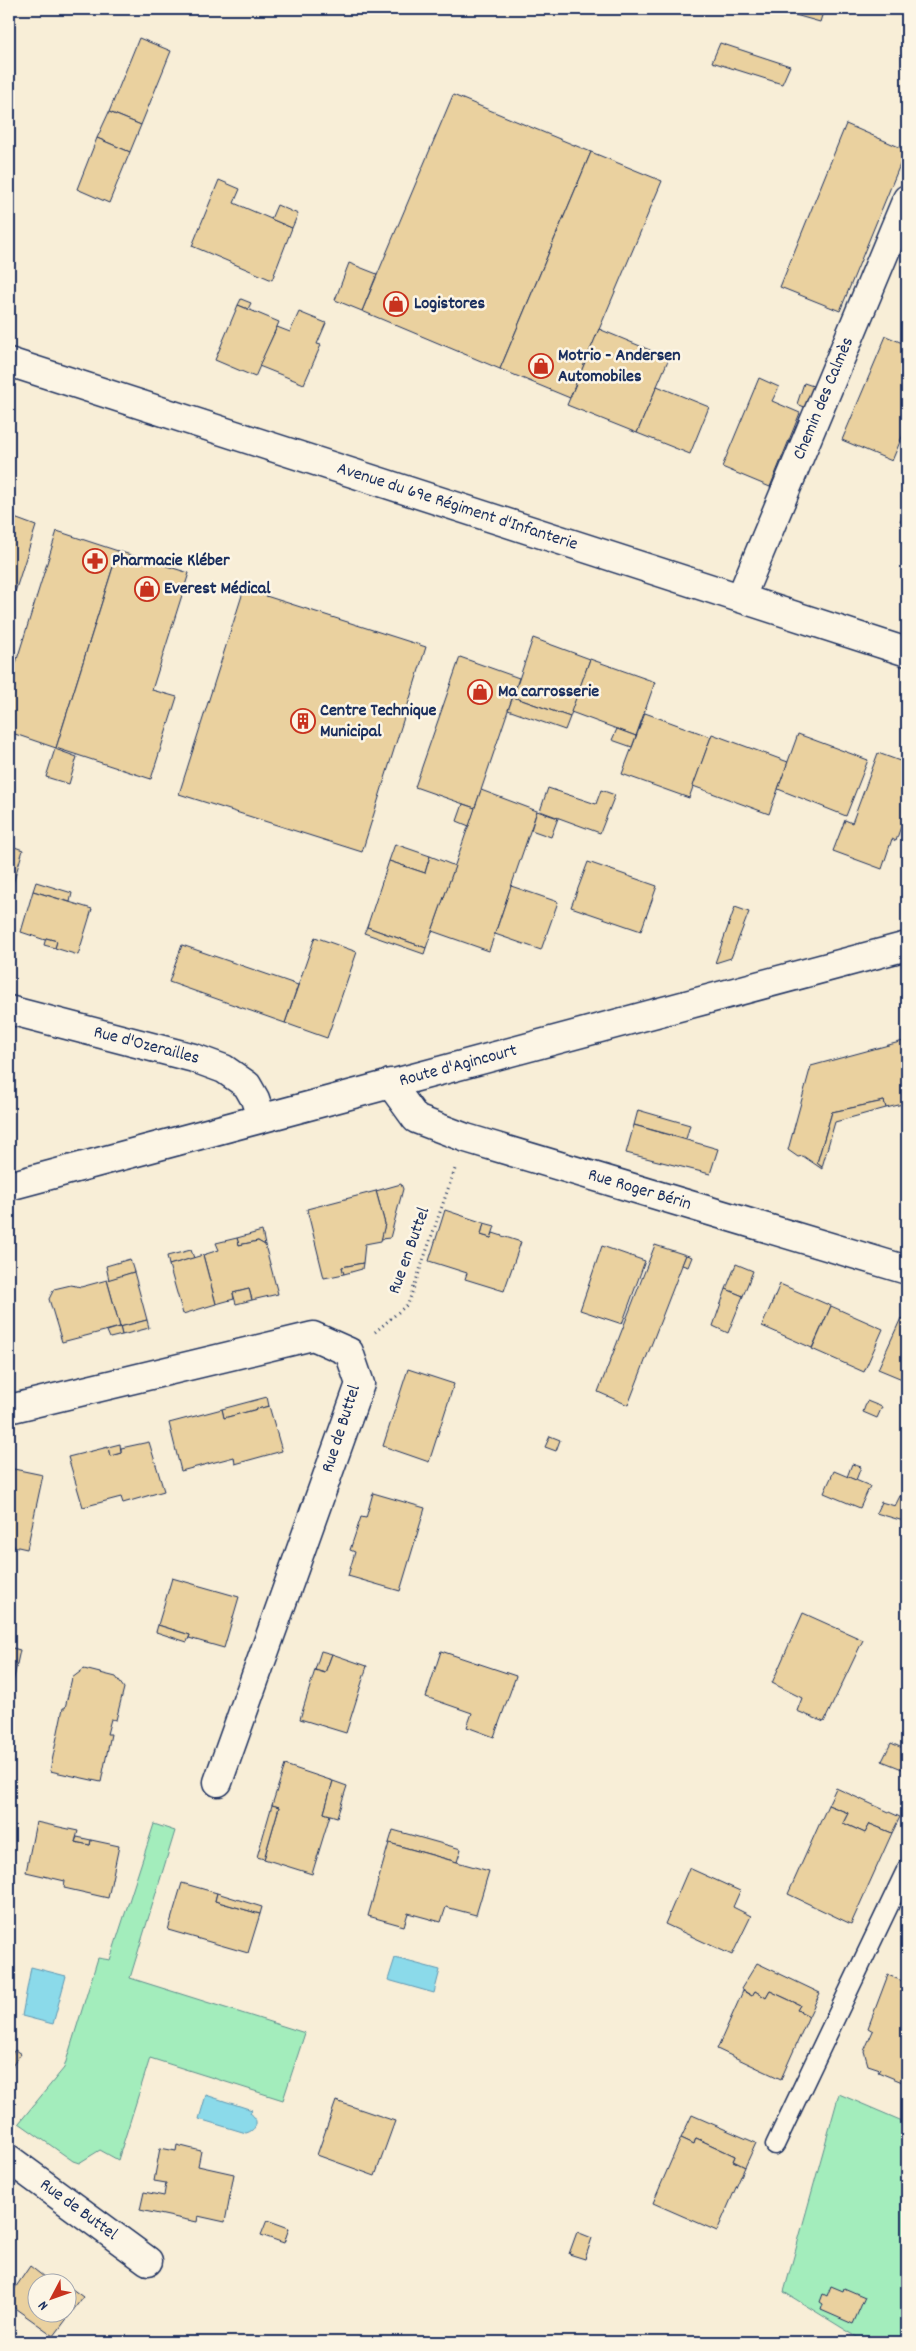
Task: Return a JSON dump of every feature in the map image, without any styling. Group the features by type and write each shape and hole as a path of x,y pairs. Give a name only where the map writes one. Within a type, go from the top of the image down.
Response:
{"street":[{"name":"Chemin des Calmès","path":"741,597 907,199"},
{"name":"Avenue du 69e Régiment d'Infanterie","path":"9,362 907,652"},
{"name":"Route d'Agincourt","path":"9,1186 261,1117 907,946"},
{"name":"Rue d'Ozerailles","path":"9,1010 194,1058 224,1069 247,1085 255,1099 261,1117"},
{"name":"Rue Roger Bérin","path":"390,1084 416,1119 466,1138 907,1270"},
{"path":"9,1409 313,1336 349,1352"},
{"name":"Rue de Buttel","path":"218,1782 360,1384 349,1352"},
{"name":"Rue de Buttel","path":"9,2159 148,2261"}],"lane":[{"path":"775,2145 907,1868"}],"path":[{"name":"Rue en Buttel","path":"349,1352 408,1304 466,1138"}],"green space":[{"path":"154,1824 175,1831 130,1978 305,2033 283,2100 150,2058 118,2160 100,2150 79,2163 73,2161 19,2123 64,2068 98,1958 110,1960"},
{"path":"839,2094 907,2123 907,2342 865,2342 784,2292"}],"water":[{"path":"395,1958 440,1970 434,1993 388,1980"},
{"path":"31,1967 66,1976 53,2024 22,2016"},
{"path":"206,2095 252,2110 250,2113 256,2122 253,2130 246,2133 199,2119"}],"building":[{"path":"774,9 824,9 820,22"},
{"path":"139,38 171,51 141,125 109,112"},
{"path":"720,43 790,66 782,84 712,62"},
{"path":"453,95 591,152 500,369 362,311"},
{"path":"109,112 141,125 130,152 97,138"},
{"path":"846,124 906,150 840,311 780,287"},
{"path":"97,138 130,152 109,203 77,189"},
{"path":"591,152 662,181 570,398 500,369"},
{"path":"219,180 240,189 234,203 292,228 272,280 192,246"},
{"path":"277,205 298,214 292,228 271,219"},
{"path":"349,263 377,274 362,311 335,300"},
{"path":"241,299 251,303 248,309 238,305"},
{"path":"238,305 279,322 255,377 215,360"},
{"path":"299,312 326,323 317,344 321,345 304,384 259,366 277,327 290,332"},
{"path":"599,329 669,358 637,433 567,405"},
{"path":"886,336 907,345 907,425 892,461 842,440"},
{"path":"759,378 779,387 772,401 800,413 770,487 722,467"},
{"path":"804,383 816,387 807,408 797,404"},
{"path":"657,386 709,407 690,454 637,433"},
{"path":"907,503 907,524 900,521"},
{"path":"9,516 36,526 9,611"},
{"path":"57,531 118,551 56,748 9,732 9,685"},
{"path":"118,551 189,573 152,690 177,697 151,779 56,748"},
{"name":"Centre Technique Municipal","path":"244,589 426,647 362,852 179,794"},
{"path":"533,638 590,659 570,717 513,697"},
{"path":"460,657 519,678 475,808 415,787"},
{"path":"590,659 655,682 636,736 571,712"},
{"path":"513,697 570,717 565,730 508,710"},
{"path":"645,713 711,737 689,798 622,774"},
{"path":"617,729 636,736 632,747 612,740"},
{"path":"712,734 788,762 769,814 693,786"},
{"path":"798,734 868,760 846,816 778,789"},
{"path":"55,749 77,757 69,784 46,777"},
{"path":"878,753 900,761 902,756 907,758 907,809 896,841 892,839 882,869 833,851 845,820 852,823"},
{"path":"548,788 596,804 601,790 615,795 600,833 540,811"},
{"path":"481,790 537,811 489,951 432,931"},
{"path":"463,804 475,808 469,826 457,821"},
{"path":"537,811 558,818 551,837 531,830"},
{"path":"395,844 430,856 425,873 389,861"},
{"path":"9,845 23,850 9,897"},
{"path":"430,856 455,866 426,948 367,927 389,861 425,873"},
{"path":"588,862 657,886 641,931 571,907"},
{"path":"36,882 72,893 70,902 33,891"},
{"path":"511,886 558,902 541,950 495,934"},
{"path":"33,891 92,909 78,955 55,948 57,941 46,938 45,940 21,932"},
{"path":"735,907 749,912 731,958 715,963"},
{"path":"367,927 426,948 424,954 364,933"},
{"path":"315,937 357,952 327,1038 285,1023"},
{"path":"46,938 57,941 55,948 44,945"},
{"path":"182,945 298,985 285,1023 169,982"},
{"path":"907,1040 907,1103 886,1108 884,1101 832,1112 817,1163 822,1169 803,1156 798,1157 788,1150 811,1066"},
{"path":"884,1101 886,1108 835,1122 822,1167 817,1163 832,1112"},
{"path":"638,1110 690,1125 686,1139 634,1125"},
{"path":"634,1125 718,1149 710,1174 626,1153"},
{"path":"401,1184 403,1189 390,1238 381,1239 385,1224 376,1191"},
{"path":"376,1191 385,1224 381,1241 365,1244 363,1263 342,1267 344,1274 324,1278 307,1209"},
{"path":"445,1210 484,1223 481,1235 491,1238 493,1233 521,1242 504,1291 465,1279 467,1273 429,1261"},
{"path":"484,1223 495,1226 491,1238 481,1235"},
{"path":"262,1231 265,1245 258,1241 239,1245 237,1238"},
{"path":"237,1238 239,1245 258,1241 265,1245 278,1294 252,1300 249,1289 233,1293 234,1299 216,1304 203,1255 219,1250 216,1243"},
{"path":"655,1245 686,1255 628,1405 598,1392"},
{"path":"602,1246 645,1261 622,1324 580,1310"},
{"path":"191,1250 194,1258 169,1265 167,1256"},
{"path":"203,1255 216,1304 183,1314 169,1265"},
{"path":"686,1255 692,1257 688,1267 682,1265"},
{"path":"130,1259 134,1272 109,1280 106,1266"},
{"path":"363,1263 362,1269 344,1274 342,1267"},
{"path":"736,1264 753,1271 743,1296 726,1289"},
{"path":"134,1272 147,1320 120,1327 107,1280"},
{"path":"107,1280 120,1327 62,1342 49,1299 54,1289 71,1285 81,1287"},
{"path":"780,1284 831,1306 812,1348 762,1326"},
{"path":"249,1289 252,1300 236,1304 233,1293"},
{"path":"726,1289 743,1296 728,1333 713,1326"},
{"path":"831,1306 883,1329 864,1372 812,1349"},
{"path":"901,1318 907,1321 907,1381 878,1369"},
{"path":"147,1320 149,1328 122,1335 120,1327"},
{"path":"120,1327 122,1335 110,1338 107,1331"},
{"path":"408,1369 454,1384 429,1462 383,1446"},
{"path":"267,1397 269,1406 224,1418 222,1409"},
{"path":"867,1401 882,1407 877,1418 863,1412"},
{"path":"269,1406 282,1451 235,1464 234,1457 181,1471 169,1423 222,1409 224,1418"},
{"path":"550,1436 560,1440 556,1451 545,1447"},
{"path":"149,1442 164,1491 123,1503 121,1497 83,1507 68,1457 108,1447 110,1456 121,1453 121,1448"},
{"path":"120,1444 121,1453 110,1456 108,1447"},
{"path":"852,1464 861,1467 856,1480 847,1477"},
{"path":"9,1468 43,1475 27,1549 9,1545"},
{"path":"834,1471 870,1486 860,1508 824,1493"},
{"path":"373,1493 425,1508 400,1591 348,1576 355,1552 350,1550 361,1517 366,1518"},
{"path":"900,1496 907,1498 907,1522 876,1513 881,1502 895,1506"},
{"path":"172,1578 239,1597 224,1648 189,1638 190,1635 158,1625"},
{"path":"803,1613 863,1640 824,1722 797,1711 802,1698 772,1683"},
{"path":"158,1625 190,1635 187,1642 156,1632"},
{"path":"9,1647 20,1650 9,1701"},
{"path":"321,1651 332,1654 325,1673 315,1670"},
{"path":"441,1651 516,1676 494,1737 467,1727 472,1713 426,1697"},
{"path":"332,1654 367,1666 346,1733 300,1719 315,1670 325,1673"},
{"path":"84,1669 116,1677 124,1688 116,1720 111,1719 107,1734 111,1734 101,1782 50,1771 63,1708 65,1708 72,1678"},
{"path":"891,1743 907,1750 907,1771 882,1761"},
{"path":"285,1765 333,1781 324,1813 330,1815 312,1874 264,1859 279,1807 272,1805"},
{"path":"333,1781 347,1786 337,1817 324,1813"},
{"path":"836,1788 900,1817 892,1833 870,1824 865,1833 843,1823 848,1813 828,1805"},
{"path":"272,1805 279,1807 264,1859 257,1857"},
{"path":"828,1805 848,1813 843,1823 865,1833 870,1824 892,1833 851,1924 788,1894"},
{"path":"36,1822 78,1831 75,1842 90,1845 91,1840 119,1846 108,1898 64,1888 65,1881 26,1872"},
{"path":"393,1830 461,1849 457,1862 389,1843"},
{"path":"77,1837 91,1840 90,1845 75,1842"},
{"path":"389,1843 489,1871 476,1915 446,1907 441,1922 408,1913 404,1926 368,1916"},
{"path":"689,1868 740,1891 733,1907 751,1916 732,1955 665,1924"},
{"path":"182,1883 217,1893 215,1901 260,1914 248,1953 168,1930"},
{"path":"217,1893 262,1907 260,1914 215,1901"},
{"path":"757,1963 820,1993 809,2016 797,2010 800,2005 770,1991 766,1998 755,1991 752,1996 741,1989"},
{"path":"907,1966 907,2084 878,2072 880,2069 868,2065 864,2051 873,2031 868,2028 888,1975 902,1981"},
{"path":"743,1991 752,1996 755,1991 766,1998 770,1991 800,2005 797,2010 809,2016 781,2079 717,2049"},
{"path":"15,2050 21,2054 9,2070 9,2057"},
{"path":"336,2101 395,2121 375,2176 317,2155"},
{"path":"692,2115 756,2143 745,2167 733,2161 735,2156 696,2138 694,2144 681,2138"},
{"path":"681,2138 694,2144 696,2138 735,2156 733,2161 745,2167 717,2231 653,2203"},
{"path":"177,2145 201,2151 198,2166 234,2174 225,2222 198,2216 197,2222 140,2210 144,2192 164,2196 166,2183 154,2181 160,2148 176,2151"},
{"path":"267,2220 289,2228 284,2243 261,2235"},
{"path":"577,2232 592,2238 585,2259 569,2254"},
{"path":"30,2266 40,2274 28,2274 28,2318 9,2304 9,2297"},
{"path":"831,2286 843,2291 844,2288 865,2297 853,2324 821,2310 823,2304 820,2302 823,2294 827,2296"},
{"path":"78,2293 83,2297 78,2304"},
{"path":"37,2324 63,2324 54,2336"}],"place":[{"name":"Logistores","path":"396,304"},
{"name":"Motrio - Andersen Automobiles","path":"541,366"},
{"name":"Pharmacie Kléber","path":"95,561"},
{"name":"Everest Médical","path":"147,589"},
{"name":"Ma carrosserie","path":"480,692"},
{"name":"Centre Technique Municipal","path":"303,721"}]}
